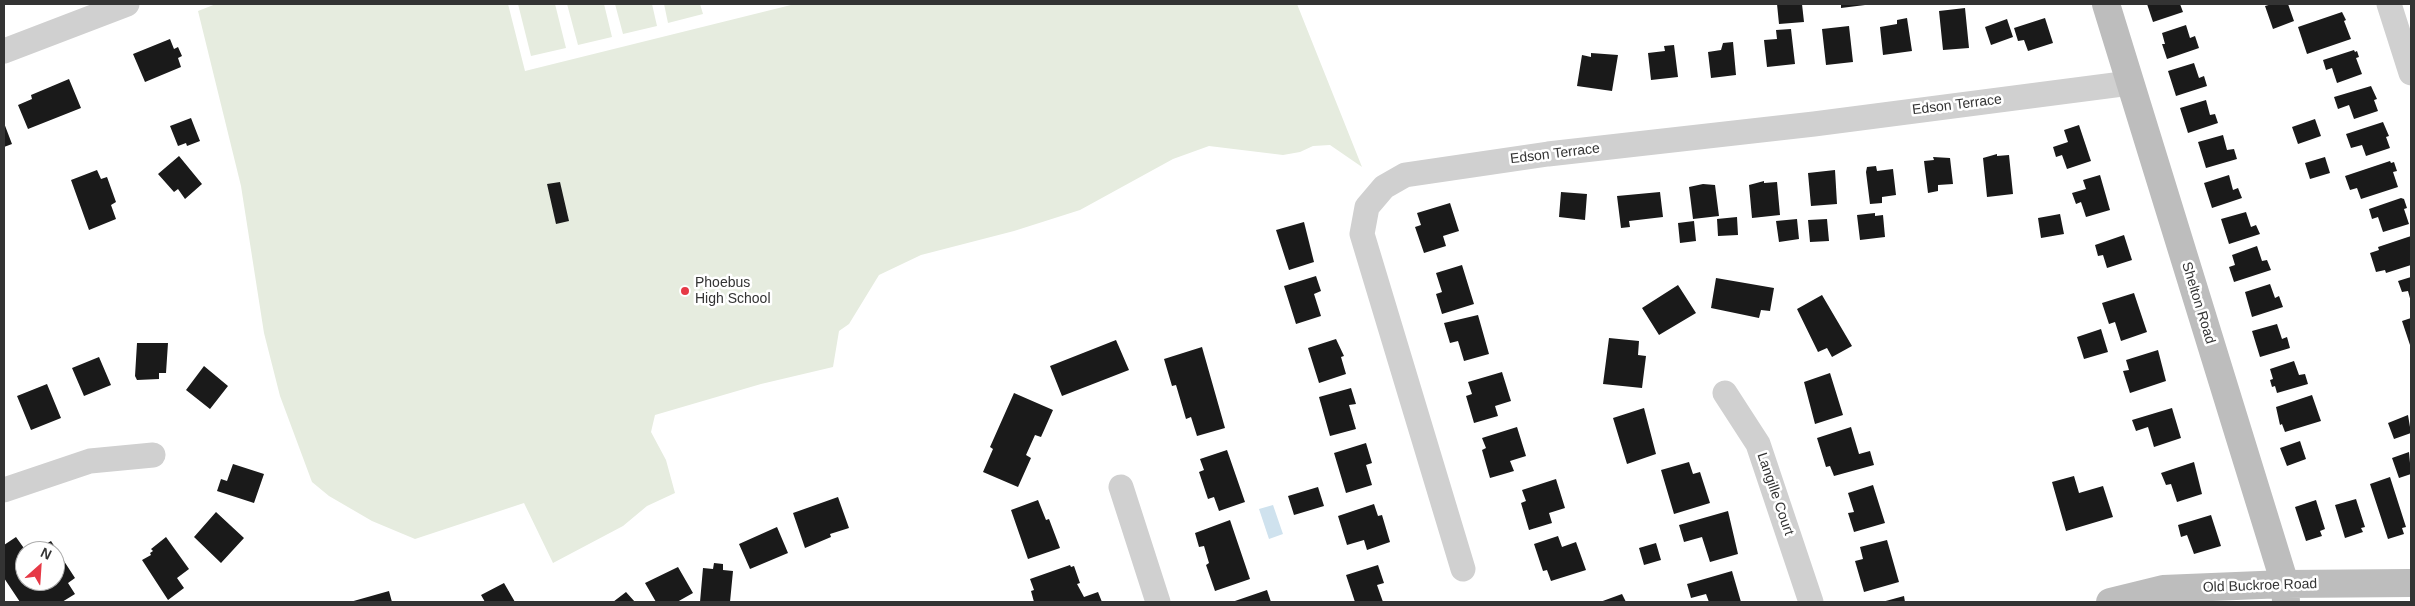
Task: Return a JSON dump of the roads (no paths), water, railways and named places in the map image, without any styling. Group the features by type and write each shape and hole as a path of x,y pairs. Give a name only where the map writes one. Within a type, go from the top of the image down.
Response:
{"street":[{"path":"4,51 127,4"},
{"name":"Shelton Road","path":"2106,4 2285,593"},
{"path":"2389,4 2411,72"},
{"name":"Edson Terrace","path":"1463,568 1362,234 1367,207 1384,188 1405,175 1548,154 1814,124 2130,83"},
{"name":"Langille Court","path":"1725,393 1758,444 1811,602"},
{"path":"4,490 63,468 90,461 153,455"},
{"path":"1120,487 1158,602"},
{"name":"Old Buckroe Road","path":"2110,602 2164,589 2285,593 2411,583"}],"water":[{"path":"1273,505 1283,534 1269,539 1259,509"}],"place":[{"name":"Phoebus High School","path":"685,291"}]}
